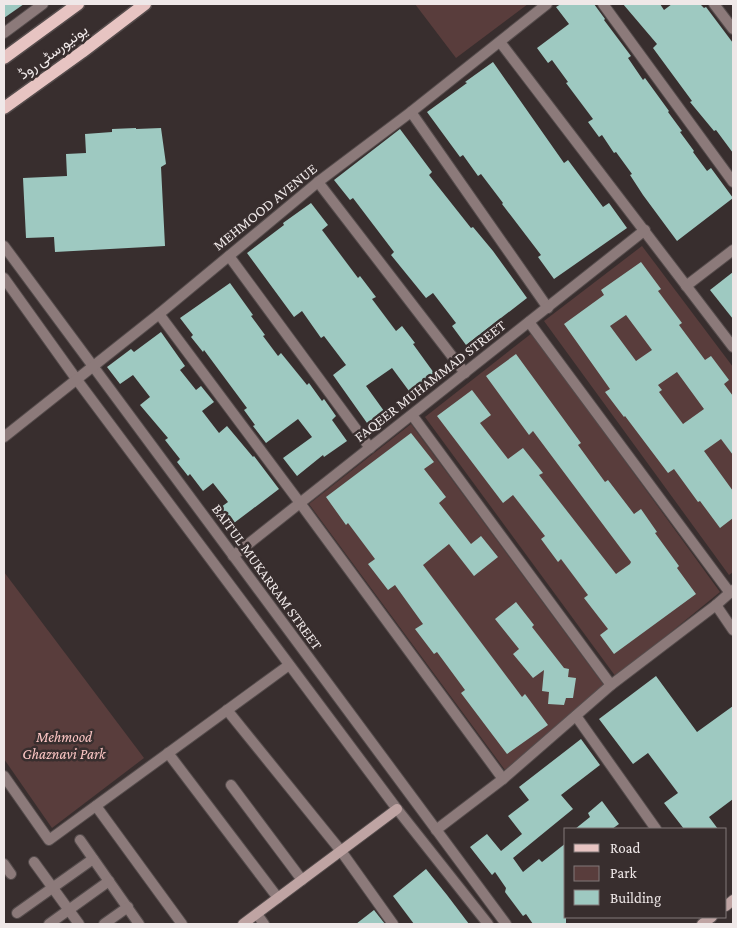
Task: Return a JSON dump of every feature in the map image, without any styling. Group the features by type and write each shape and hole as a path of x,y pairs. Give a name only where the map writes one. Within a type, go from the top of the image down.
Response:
{"main road":[{"name":"یونیورسٹی روڈ","path":"4,58 78,4"},
{"name":"یونیورسٹی روڈ","path":"4,108 145,4"}],"street":[{"path":"4,33 43,4"},
{"name":"MEHMOOD AVENUE","path":"4,437 77,380 318,182 411,112 547,4"},
{"path":"603,4 733,182"},
{"path":"714,4 733,29"},
{"path":"500,42 733,347"},
{"path":"411,112 548,308"},
{"path":"318,182 465,373"},
{"name":"FAQEER MUHAMMAD STREET","path":"233,556 645,230"},
{"name":"BAITUL MUKARRAM STREET","path":"4,246 506,924"},
{"path":"686,286 733,250"},
{"path":"229,256 370,448"},
{"path":"4,278 77,380 397,809 488,924"},
{"path":"158,314 503,779"},
{"path":"436,830 503,779 611,685 732,591 528,322"},
{"path":"412,415 611,685"},
{"path":"716,605 733,630"},
{"path":"4,776 50,840 289,664"},
{"path":"228,710 341,851 393,924"},
{"path":"576,716 655,828"},
{"path":"168,753 278,898"},
{"path":"231,785 302,880"},
{"path":"242,924 411,798"},
{"path":"96,806 182,924"},
{"path":"80,840 140,924"},
{"path":"17,913 93,859"},
{"path":"34,862 79,924"},
{"path":"4,864 11,874"},
{"path":"49,924 109,881"},
{"path":"104,924 128,907"},
{"path":"256,914 264,924"}],"green space":[{"path":"415,4 528,4 456,58"},
{"path":"642,246 733,367 733,572 729,575 544,321"},
{"path":"532,333 720,592 616,677 425,417"},
{"path":"411,424 606,688 505,770 309,504"},
{"name":"Mehmood Ghaznavi Park","path":"4,572 144,758 52,828 4,759"}],"building":[{"path":"4,4 24,4 4,18"},
{"path":"561,4 594,4 631,56 628,58 643,80 645,78 669,111 693,152 707,171 711,168 733,198 677,241 643,195 630,175 632,174 616,152 614,153 602,135 599,137 588,122 593,119 566,83 568,82 552,60 548,63 537,48 569,24 556,7"},
{"path":"623,4 660,4 664,10 672,4 700,4 704,8 706,7 733,43 733,153 716,130 714,131 690,102 692,101 653,48 657,44"},
{"path":"493,62 564,163 568,160 603,207 609,203 627,228 554,279 538,257 541,255 481,174 478,176 463,155 460,157 427,112"},
{"path":"161,128 166,164 161,167 165,246 55,252 54,237 26,238 23,178 67,176 66,154 86,153 85,134 112,132 112,129"},
{"path":"400,129 432,172 429,175 471,228 473,227 493,251 527,298 466,345 452,326 456,323 433,293 426,298 391,255 394,252 353,198 350,200 334,180"},
{"path":"311,203 328,225 322,230 358,278 360,276 376,297 372,299 396,331 402,326 434,373 409,391 392,368 366,386 384,411 367,423 333,375 346,365 324,336 321,338 302,311 294,317 247,253"},
{"path":"641,262 661,289 658,291 682,323 679,325 705,360 711,356 729,380 724,384 733,396 733,455 721,439 704,451 733,491 733,518 720,528 674,469 668,473 624,417 605,392 610,389 564,324 604,295 601,290","holes":["626,315 652,350 636,361 610,326","677,372 704,409 683,424 659,392 662,390 658,385"]},
{"path":"733,272 733,319 710,290"},
{"path":"230,283 253,315 251,316 265,335 263,336 278,356 281,353 307,385 309,383 322,401 324,399 336,416 332,420 347,441 324,457 323,455 297,476 283,458 312,437 298,419 266,443 244,410 247,408 204,350 203,352 191,337 193,335 180,318"},
{"path":"161,332 185,366 180,370 196,390 201,386 214,402 202,411 219,433 227,426 254,456 279,489 230,526 217,510 228,502 213,483 203,491 190,474 188,476 177,462 180,459 165,440 168,438 140,405 150,397 133,375 120,384 107,367 131,349 134,352"},
{"path":"516,354 581,443 578,445 605,482 608,480 634,514 641,509 657,532 655,533 679,566 677,568 696,594 614,654 600,635 608,629 584,598 588,595 561,559 558,562 541,539 545,536 513,495 503,503 437,416 472,390 491,415 480,423 508,459 523,448 543,473 539,475 616,574 630,564 631,562 533,431 529,435 486,376"},
{"path":"411,433 434,462 424,469 446,497 439,503 471,544 481,536 498,557 474,576 449,544 423,565 522,697 525,694 548,725 507,754 461,693 465,690 437,652 434,654 415,629 423,624 395,585 388,590 368,564 375,559 348,523 346,525 326,497"},
{"path":"516,602 534,625 532,627 564,668 569,669 568,677 576,678 573,698 566,698 564,705 548,704 549,692 542,691 544,670 533,678 513,654 519,649 495,619"},
{"path":"656,676 697,732 733,706 733,799 709,817 717,828 683,828 664,803 678,793 648,753 633,764 599,719"},
{"path":"581,739 600,765 561,795 573,809 513,858 523,872 539,859 542,862 564,845 564,918 566,918 566,924 533,924 526,914 523,916 505,892 506,888 495,872 492,875 470,847 487,834 501,851 522,834 508,816 529,800 519,787"},
{"path":"602,801 619,824 613,828 576,828 590,817 588,813"},
{"path":"426,869 469,924 414,924 393,896"},
{"path":"374,910 385,924 356,924"}]}
